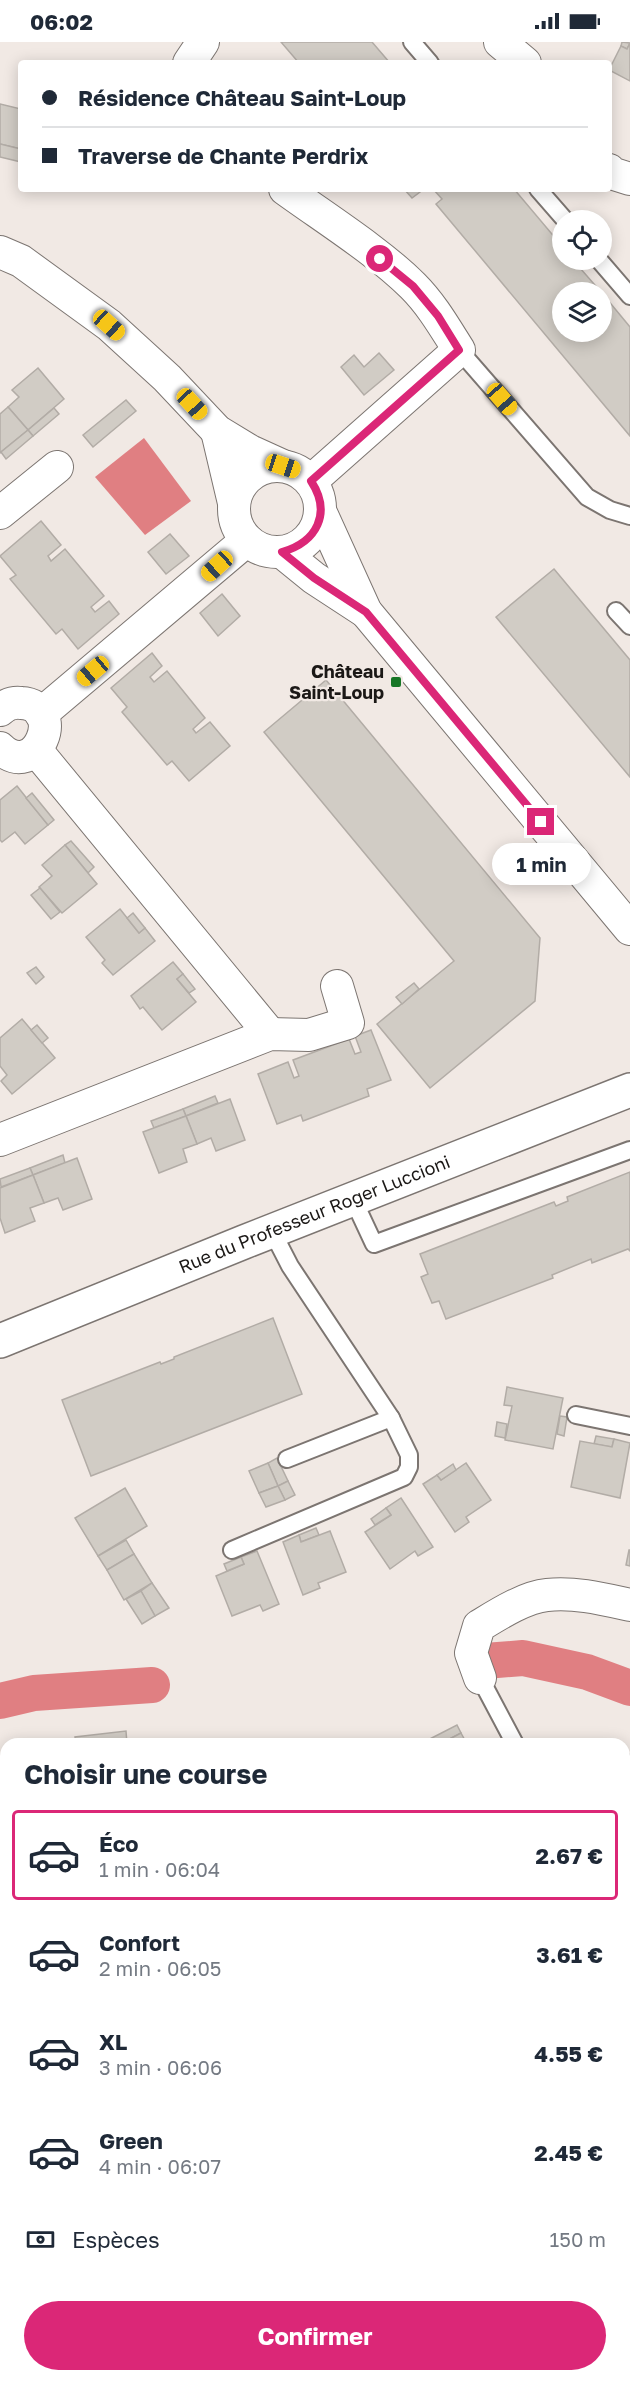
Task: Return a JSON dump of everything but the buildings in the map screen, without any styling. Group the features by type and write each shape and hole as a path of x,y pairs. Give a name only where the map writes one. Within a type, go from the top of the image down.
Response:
{"street":[{"path":"191,60 202,42"},
{"path":"500,42 521,60"},
{"path":"612,173 630,179"},
{"path":"289,192 413,286 438,316 459,350 311,481"},
{"path":"0,252 21,261 109,325 167,378 217,431 250,451 298,471 311,481 317,491 321,513 366,612 630,929"},
{"path":"217,431 236,520 247,540 267,551 282,552 296,548 308,540 317,527 321,513"},
{"path":"234,503 238,492 251,475 261,470 283,466"},
{"path":"0,513 57,467"},
{"path":"41,714 247,540"},
{"path":"282,552 314,578 366,612"},
{"path":"1,751 19,756 28,755 36,750 45,737 46,728 41,714 35,707 26,703 14,702 2,705"},
{"path":"36,750 270,1034"},
{"path":"0,1140 270,1034 309,1035 348,1023 337,986"},
{"name":"Rue du Professeur Roger Luccioni","path":"0,1341 353,1198 630,1090"},
{"path":"480,1678 471,1653 479,1626 510,1608 545,1595 588,1595 630,1605"}],"lane":[{"path":"412,42 427,60"},
{"path":"541,192 556,210"},
{"path":"608,270 630,296"},
{"path":"459,350 587,497 610,510 630,516"},
{"path":"616,611 630,626"},
{"path":"353,1198 374,1244 630,1150"},
{"path":"232,1550 404,1477 409,1467 409,1455 391,1418 290,1266 272,1231"},
{"path":"576,1414 630,1426"},
{"path":"287,1459 391,1418"},
{"path":"480,1678 512,1738"}],"shaded area":[{"path":"144,438 191,501 145,535 95,477"}],"waterway":[{"path":"485,1661 523,1658 587,1672 630,1688"},
{"path":"0,1701 34,1693 152,1685"}],"place":[{"name":"Château Saint-Loup","path":"396,682"}],"route":[{"path":"380,259 413,286 438,316 459,350 311,481 320,502 321,513 317,527 308,540 296,548 282,552 314,578 366,612 541,822"}]}
